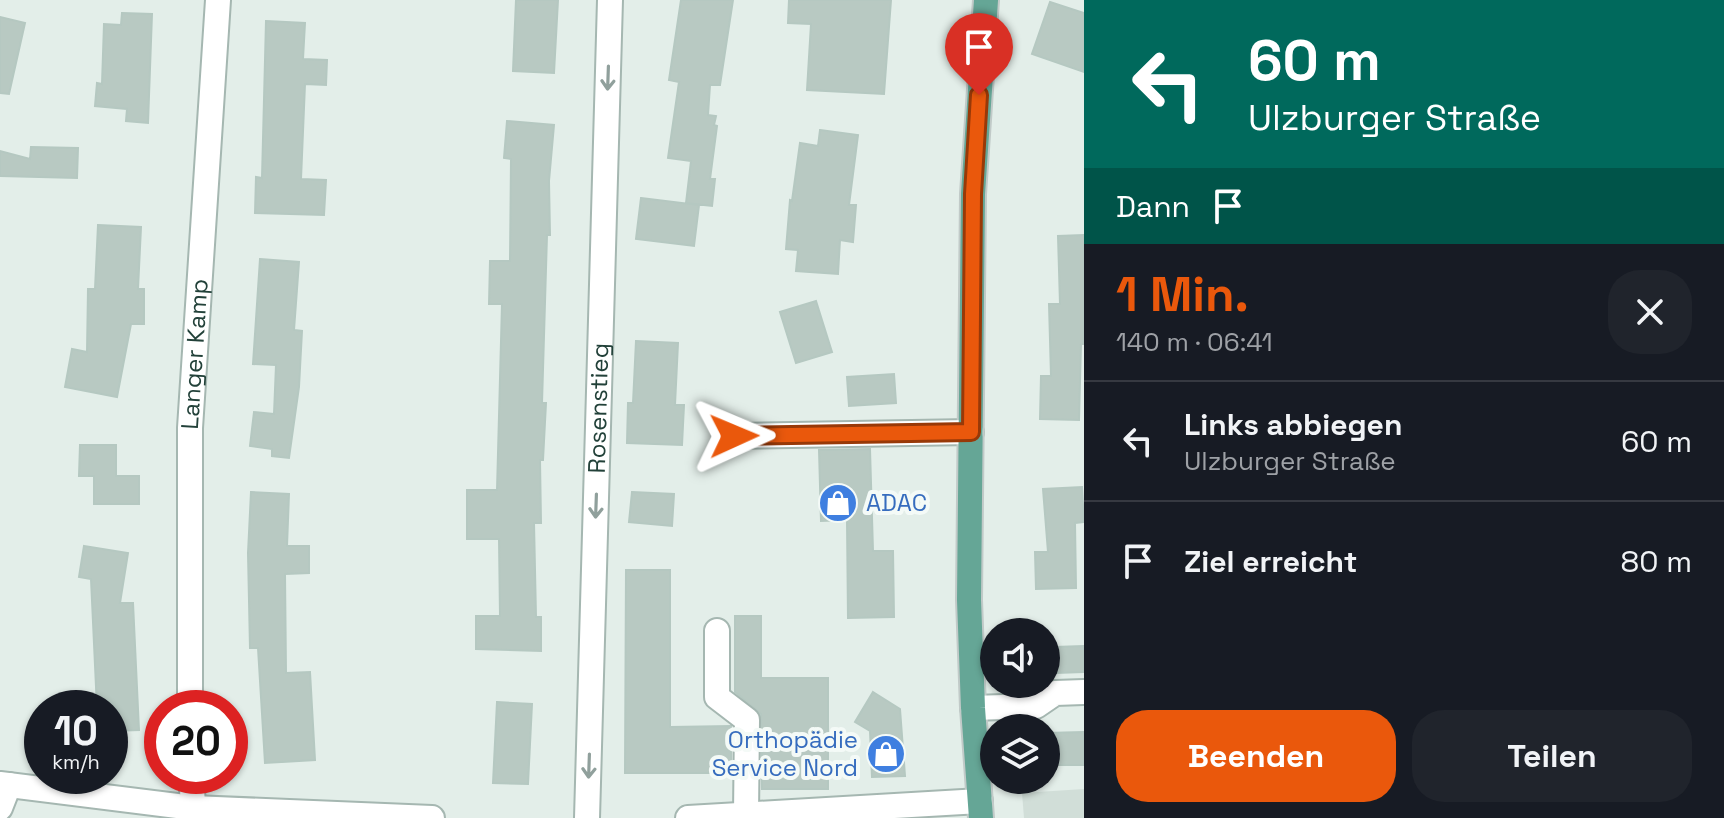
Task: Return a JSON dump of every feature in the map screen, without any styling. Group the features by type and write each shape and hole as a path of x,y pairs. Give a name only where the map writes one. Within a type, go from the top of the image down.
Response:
{"main road":[{"path":"980,810 969,600 973,194 986,0"}],"street":[{"name":"Langer Kamp","path":"190,690 190,428 218,0"},
{"name":"Rosenstieg","path":"587,818 610,0"},
{"path":"734,436 971,432"},
{"path":"717,631 717,697 747,720 746,815"},
{"path":"973,708 1036,706 1055,693 1084,692"},
{"path":"3,792 194,813 432,818"},
{"path":"688,818 980,810"}],"shaded area":[{"path":"1084,789 1084,818 1024,818 1022,794 1060,794 1060,791"}],"building":[{"path":"516,0 558,0 554,73 513,71"},
{"path":"681,0 733,0 720,85 710,85 708,115 716,116 714,125 717,126 710,179 715,179 712,206 686,203 691,161 668,158 679,82 669,80"},
{"path":"789,0 891,0 884,94 807,90 811,24 788,23"},
{"path":"1050,2 1084,13 1084,72 1032,54"},
{"path":"122,13 152,14 148,123 126,121 127,109 95,106 97,83 102,84 104,24 121,25"},
{"path":"0,17 25,23 9,94 0,93"},
{"path":"266,21 305,23 303,59 327,60 326,85 305,84 301,179 326,180 324,215 255,213 256,177 262,178"},
{"path":"507,121 554,125 549,181 550,235 547,235 542,403 546,403 543,460 540,460 541,523 534,523 536,617 541,617 541,651 476,649 476,616 500,616 499,539 467,539 467,490 497,490 502,304 489,304 490,261 510,261 511,159 504,158"},
{"path":"820,130 858,135 849,205 856,205 853,242 840,240 838,274 796,271 798,250 786,249 790,200 800,143 818,146"},
{"path":"31,147 78,148 77,178 0,176 0,151 30,159"},
{"path":"641,198 699,205 694,246 636,239"},
{"path":"98,225 141,227 138,289 144,289 144,324 131,324 117,397 65,387 72,349 87,352 88,289 95,289"},
{"path":"1084,235 1084,344 1081,344 1079,420 1040,419 1041,376 1051,376 1049,304 1060,304 1058,236"},
{"path":"260,259 299,262 294,330 302,331 299,387 289,458 272,456 272,449 250,446 254,412 274,414 276,365 253,364"},
{"path":"816,301 832,352 796,363 780,312"},
{"path":"636,341 678,343 675,405 684,405 682,445 627,443 628,403 633,403"},
{"path":"894,374 896,403 849,406 847,377"},
{"path":"80,445 116,445 116,476 139,476 139,504 94,504 94,476 79,476"},
{"path":"870,449 873,551 893,551 894,617 848,618 847,520 821,521 819,450"},
{"path":"1082,487 1084,522 1075,523 1076,588 1036,589 1035,552 1048,552 1043,489"},
{"path":"251,492 289,494 287,546 309,546 309,573 285,574 286,673 310,672 315,760 265,763 258,648 250,648 248,553"},
{"path":"632,492 674,494 672,526 629,522"},
{"path":"84,546 128,553 120,603 133,603 139,730 128,730 128,690 96,690 91,579 79,577"},
{"path":"626,570 670,570 670,727 731,726 731,773 625,773"},
{"path":"735,616 761,616 761,678 828,678 828,789 762,789 761,714 735,692"},
{"path":"1084,646 1084,672 1060,673 1060,647"},
{"path":"873,692 900,709 905,776 872,777 870,731 855,722"},
{"path":"497,702 532,704 528,784 493,783"},
{"path":"1084,732 1084,765 1060,765 1060,733"}],"place":[{"name":"ADAC","path":"838,503"},
{"name":"Orthopädie Service Nord","path":"886,754"}],"route":[{"path":"734,436 971,432 973,194 979,95"}]}
